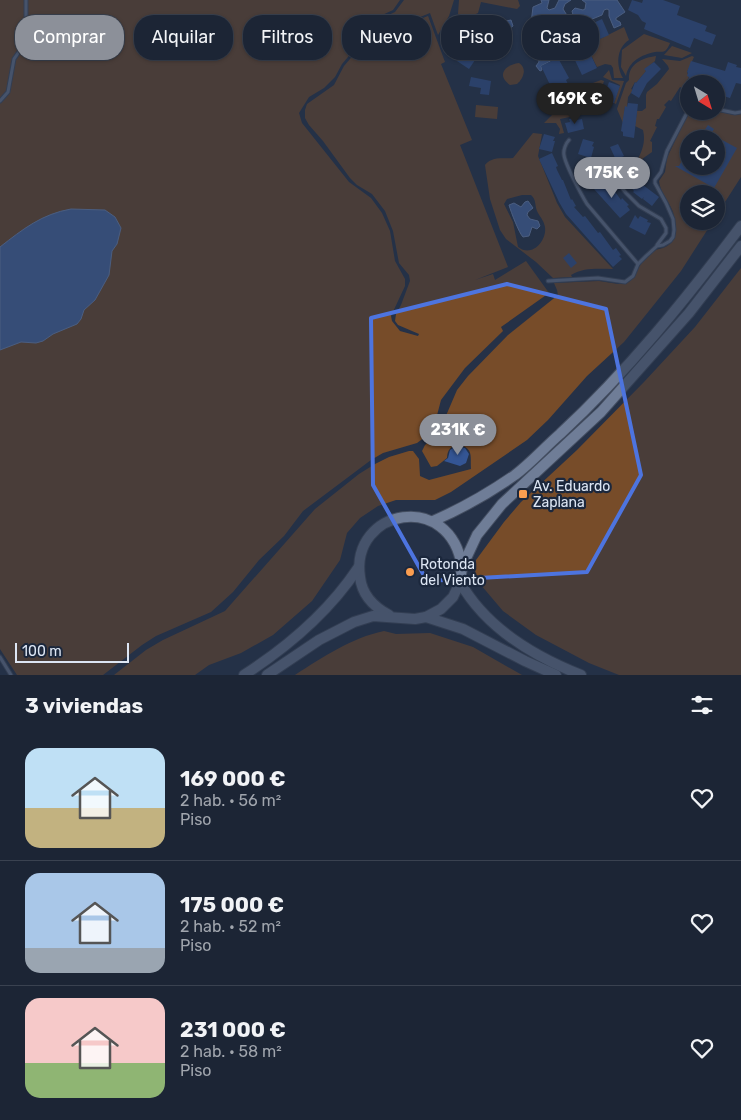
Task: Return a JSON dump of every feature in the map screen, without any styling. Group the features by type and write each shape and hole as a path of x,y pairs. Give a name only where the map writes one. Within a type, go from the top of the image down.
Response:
{"main road":[{"path":"433,521 455,512 516,474 574,421 616,379 688,295 741,226"},
{"path":"462,567 477,535 502,504 601,412 689,313 741,246"},
{"path":"267,675 319,640 354,622 373,616 415,619 426,617 441,609 453,597 460,582 462,567 460,553 454,540 445,529 433,521 416,516 399,517 383,524 370,536 361,551 358,568 360,583 368,598 378,609 392,616"},
{"path":"244,675 276,654 320,616 344,590 358,568"},
{"path":"460,582 469,598 494,625 531,652 581,675"},
{"path":"426,617 463,629 524,661 556,675"}],"lane":[{"path":"0,100 8,92 14,59 25,43 28,33 26,0"},
{"path":"725,111 741,112"},
{"path":"657,246 670,241 674,230 666,203 655,184 655,180 661,172 667,151 683,120"},
{"path":"569,140 566,143 564,155 581,195 638,264"},
{"path":"548,281 598,278 624,282 632,276 638,264 657,246 666,233 662,219 639,206 602,164"},
{"path":"0,657 11,675"}],"highlighted area":[{"path":"507,284 606,309 641,475 587,572 427,581 373,485 371,318"}],"shaded area":[{"path":"0,0 400,0 393,10 382,15 342,15 342,60 345,60 335,77 324,88 309,97 299,113 302,123 349,182 371,198 382,213 390,231 395,261 405,279 405,286 391,316 392,321 400,331 418,336 419,334 398,325 395,321 396,314 410,281 409,275 399,263 393,231 385,211 372,194 357,185 350,178 309,125 305,118 305,110 307,104 334,85 349,60 431,60 431,24 441,51 441,60 445,62 441,64 472,140 460,145 508,267 475,280 493,274 495,280 526,261 549,293 501,327 503,331 465,368 441,400 435,423 425,437 417,443 383,453 371,460 303,511 284,536 259,560 233,592 211,612 156,636 103,675 17,675 0,649"},
{"path":"404,0 454,0 449,15 441,15 441,30 438,35 430,13 425,15 389,15 395,12"},
{"path":"459,0 518,0 520,6 517,9 481,2 478,13 474,15 458,14"},
{"path":"624,27 629,40 625,43 618,57 619,68 623,78 614,78 611,65 605,64 597,67 594,60 599,60 599,40"},
{"path":"644,34 670,43 665,51 650,53 636,60 630,66 626,76 621,67 622,50"},
{"path":"672,46 692,53 682,58 664,55"},
{"path":"656,56 655,61 645,69 646,71 631,89 633,90 628,97 623,123 617,109 626,83 629,80 629,74 633,66 641,60"},
{"path":"692,56 694,57 687,72 688,75 680,75 680,87 671,101 669,100 664,105 666,107 659,119 657,119 655,126 657,127 650,141 652,142 652,152 642,159 641,164 637,161 643,146 644,134 643,130 635,126 637,111 642,111 646,108 647,92 657,84 669,69 662,59 680,61"},
{"path":"519,63 524,70 523,76 517,84 510,85 504,78 504,71 506,68"},
{"path":"609,70 612,80 624,81 616,104 614,103 620,85 603,77"},
{"path":"601,80 604,81 594,106 594,112 588,99 593,83"},
{"path":"582,85 584,88 580,98 562,103 560,99 562,94"},
{"path":"476,105 498,107 497,119 475,117"},
{"path":"580,107 585,108 589,113 560,119 564,133 559,134 560,129 556,123 544,123 556,111"},
{"path":"725,113 741,114 741,177 725,202 725,185 680,185 680,230 707,230 681,271 624,342 587,376 548,420 527,440 451,492 435,500 396,500 378,506 360,518 347,533 340,560 312,601 273,635 241,653 209,665 195,675 114,675 146,650 163,640 225,611 315,509 359,474 375,464 389,457 413,451 419,459 420,476 429,480 471,469 469,451 459,444 450,449 447,458 437,466 431,467 422,451 442,425 457,390 508,335 558,295 554,283 599,281 618,284 629,282 648,255 668,246 672,242 675,233 673,212 659,181 665,172 667,158 680,130 680,175 725,175 725,130 680,130 685,120 725,120"},
{"path":"533,133 542,134 538,156 557,203 565,217 613,269 586,270 576,272 571,275 572,277 553,278 506,239 500,230 490,199 485,165 494,159 513,158","holes":["531,195 544,223 545,232 544,238 538,246 533,249 523,250 518,247 513,222 504,204 507,199"]},
{"path":"741,268 741,675 619,675 589,663 536,635 503,611 475,578 476,560 521,502 577,450 644,382 695,327"},
{"path":"384,631 396,634 430,633 473,647 522,675 295,675 349,643"}],"water":[{"path":"541,0 549,0 547,8 549,10 555,8 559,0 571,0 565,4 563,9 567,15 532,15 533,7 542,3"},
{"path":"582,0 617,0 625,12 616,18 621,25 614,28 609,16 609,10 604,10 602,15 573,15 572,11 575,8 585,9 586,3"},
{"path":"538,60 552,60 541,66 542,70 540,71 536,66"},
{"path":"528,201 533,208 527,215 530,219 538,221 540,226 537,229 532,227 529,236 523,237 509,205 514,203 521,207"},
{"path":"71,209 105,210 115,217 121,228 117,244 112,251 109,275 95,300 84,310 77,324 53,334 43,341 36,343 21,342 0,350 0,247 42,218"}],"building":[{"path":"632,0 642,3 643,0 663,0 680,6 677,15 707,26 705,31 716,35 712,45 694,38 690,48 644,29 646,23 638,15 628,10"},
{"path":"602,19 609,35 599,39 599,20"},
{"path":"458,60 475,60 469,69"},
{"path":"554,60 559,60 569,78 566,80 569,86 557,92 554,86 551,87 541,66"},
{"path":"575,60 593,60 597,68 582,75"},
{"path":"691,61 725,71 728,62 741,68 741,84 736,83 730,98 725,97 725,75 687,75"},
{"path":"654,62 661,69 647,83 639,98 631,93 635,82 646,71 644,69"},
{"path":"471,77 491,81 489,95 480,94 481,88 469,86"},
{"path":"609,82 620,86 614,103 603,100 604,87 607,88"},
{"path":"628,103 638,104 634,138 623,136 621,131 625,106 627,107"},
{"path":"576,118 577,120 582,119 584,129 568,133 565,123 570,122 569,119"},
{"path":"708,125 714,129 713,130 705,130"},
{"path":"544,134 555,137 552,152 539,149"},
{"path":"583,139 594,142 591,158 578,154"},
{"path":"725,142 737,148 725,169"},
{"path":"618,144 624,156 616,160 610,147"},
{"path":"552,153 558,166 556,167 557,170 571,200 576,206 574,207 583,217 585,216 598,233 600,232 613,250 616,248 621,255 619,256 622,259 613,267 566,214 559,202 539,159"},
{"path":"593,162 594,165 600,163 597,169 600,172 596,173 599,176 589,181 582,167"},
{"path":"628,167 639,182 659,197 652,206 643,199 644,197 642,199 633,192 627,182 621,177 623,176 620,173"},
{"path":"691,175 721,175 716,185 709,185"},
{"path":"603,181 606,184 608,182 621,200 622,198 629,205 627,206 630,210 620,218 594,189"},
{"path":"635,215 638,219 640,216 651,223 645,235 629,227"},
{"path":"569,253 577,263 571,268 563,258"},
{"path":"456,446 465,448 469,454 466,463 460,466 444,461 448,458 450,450"}],"place":[{"name":"Av. Eduardo Zaplana","path":"523,494"},
{"name":"Rotonda del Viento","path":"410,572"}]}
